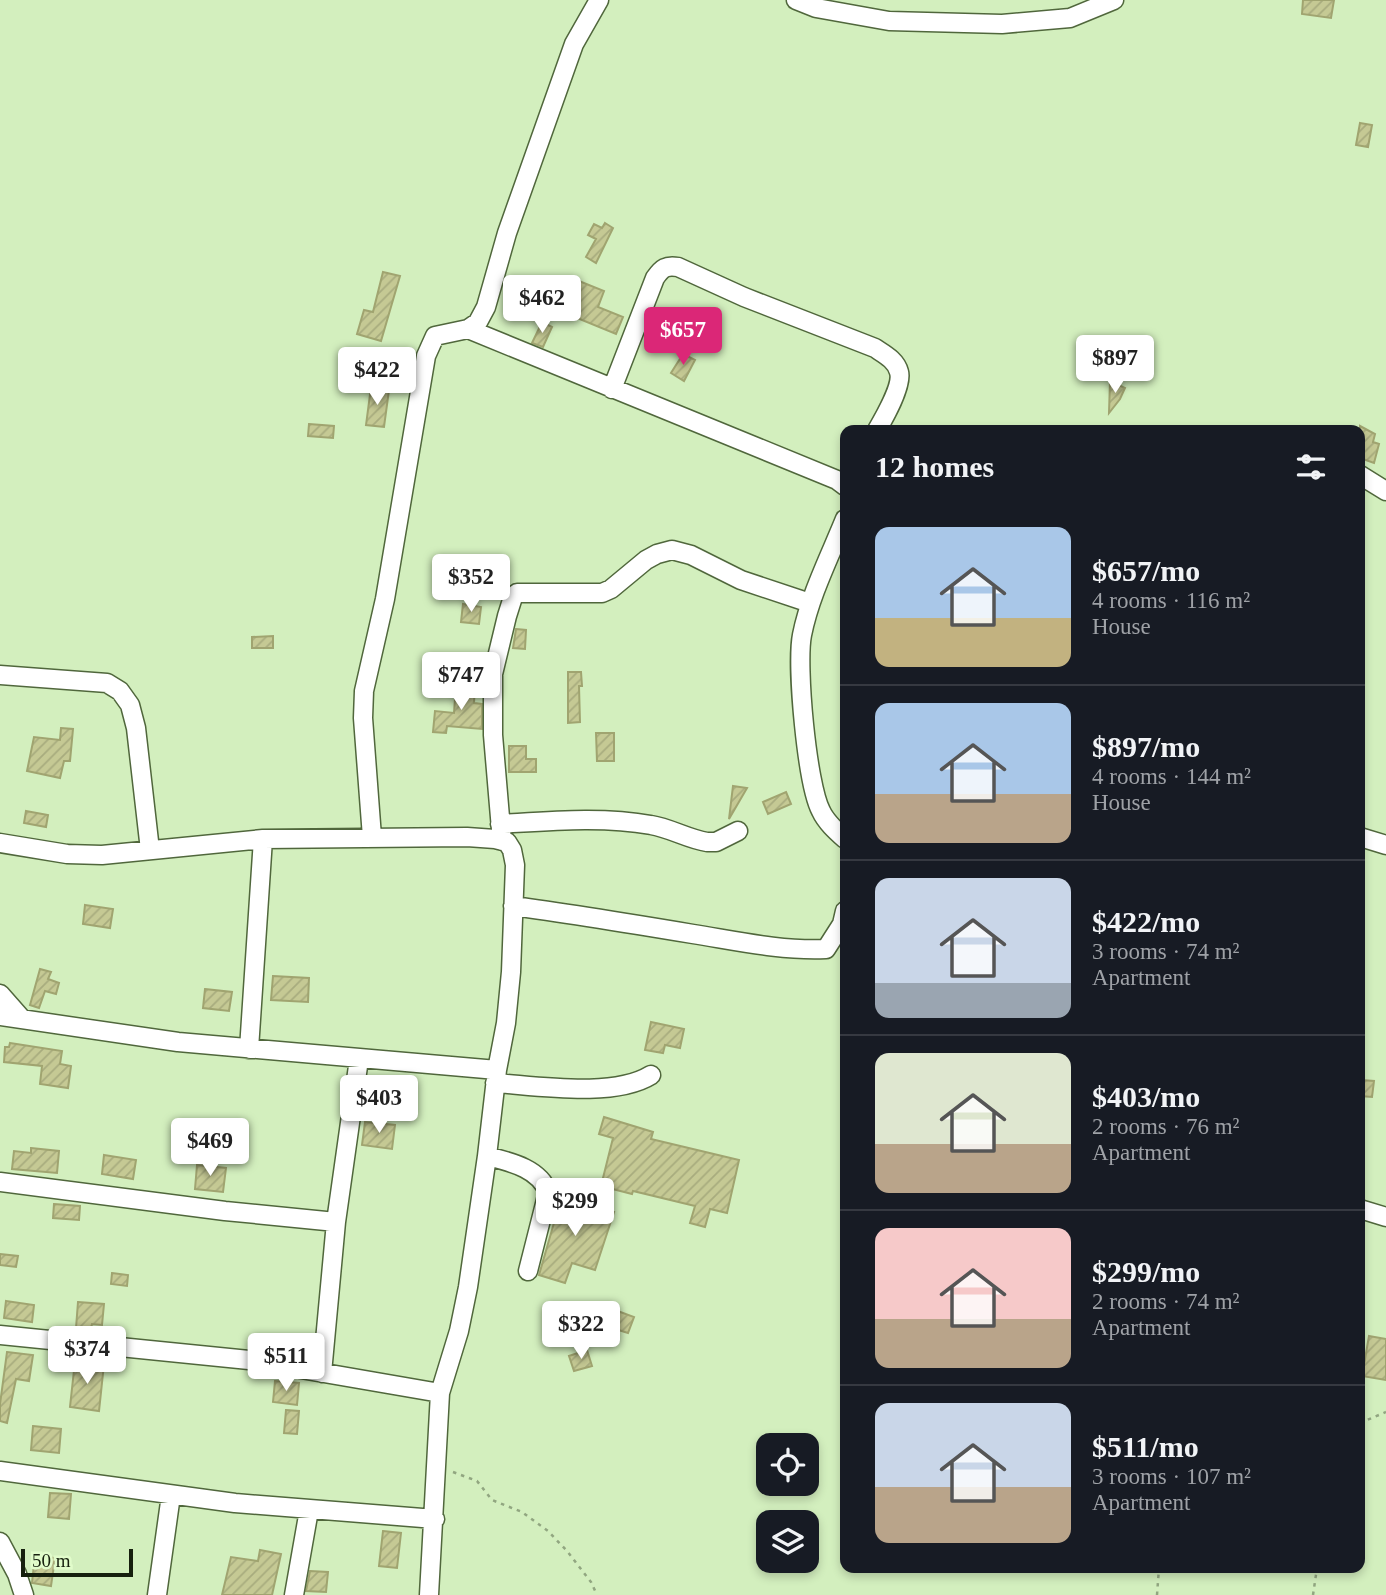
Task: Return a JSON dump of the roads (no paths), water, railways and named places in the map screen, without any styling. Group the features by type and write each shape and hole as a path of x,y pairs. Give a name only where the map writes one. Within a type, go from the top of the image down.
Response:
{"street":[{"path":"372,837 363,718 364,691 398,524 423,367 435,336 468,329 478,322 486,307 508,233 574,44 599,0"},
{"path":"796,0 816,9 889,22 1002,24 1070,18 1114,0"},
{"path":"612,389 655,278 662,268 670,265 875,348 892,359 900,372 900,382 879,425"},
{"path":"468,329 840,482"},
{"path":"1365,478 1386,491"},
{"path":"840,531 810,603 800,645 804,715 813,791 821,812 840,834"},
{"path":"429,1595 440,1393 459,1331 506,1023 514,865 512,850 501,832 493,735 494,665 510,603 517,593 602,593 611,590 646,560 672,550 691,555 741,580 810,603"},
{"path":"0,675 107,683 120,691 130,705 136,728 150,850"},
{"path":"0,843 67,854 102,855 263,839 467,837 573,821 654,825 707,842 716,842 738,831"},
{"path":"249,1049 263,839"},
{"path":"1365,839 1386,845"},
{"path":"513,906 763,946 808,950 826,949 840,927"},
{"path":"0,994 22,1019"},
{"path":"0,1016 178,1042 359,1059 605,1088 624,1087 651,1075"},
{"path":"322,1373 336,1222 359,1059"},
{"path":"487,1156 526,1168 545,1185 548,1192 528,1271"},
{"path":"0,1182 225,1211 336,1222"},
{"path":"1365,1211 1386,1217"},
{"path":"0,1335 249,1360 440,1393"},
{"path":"0,1471 171,1495 309,1510 435,1519"},
{"path":"157,1595 171,1495"},
{"path":"293,1595 309,1510"},
{"path":"0,1542 18,1574 24,1595"}]}
